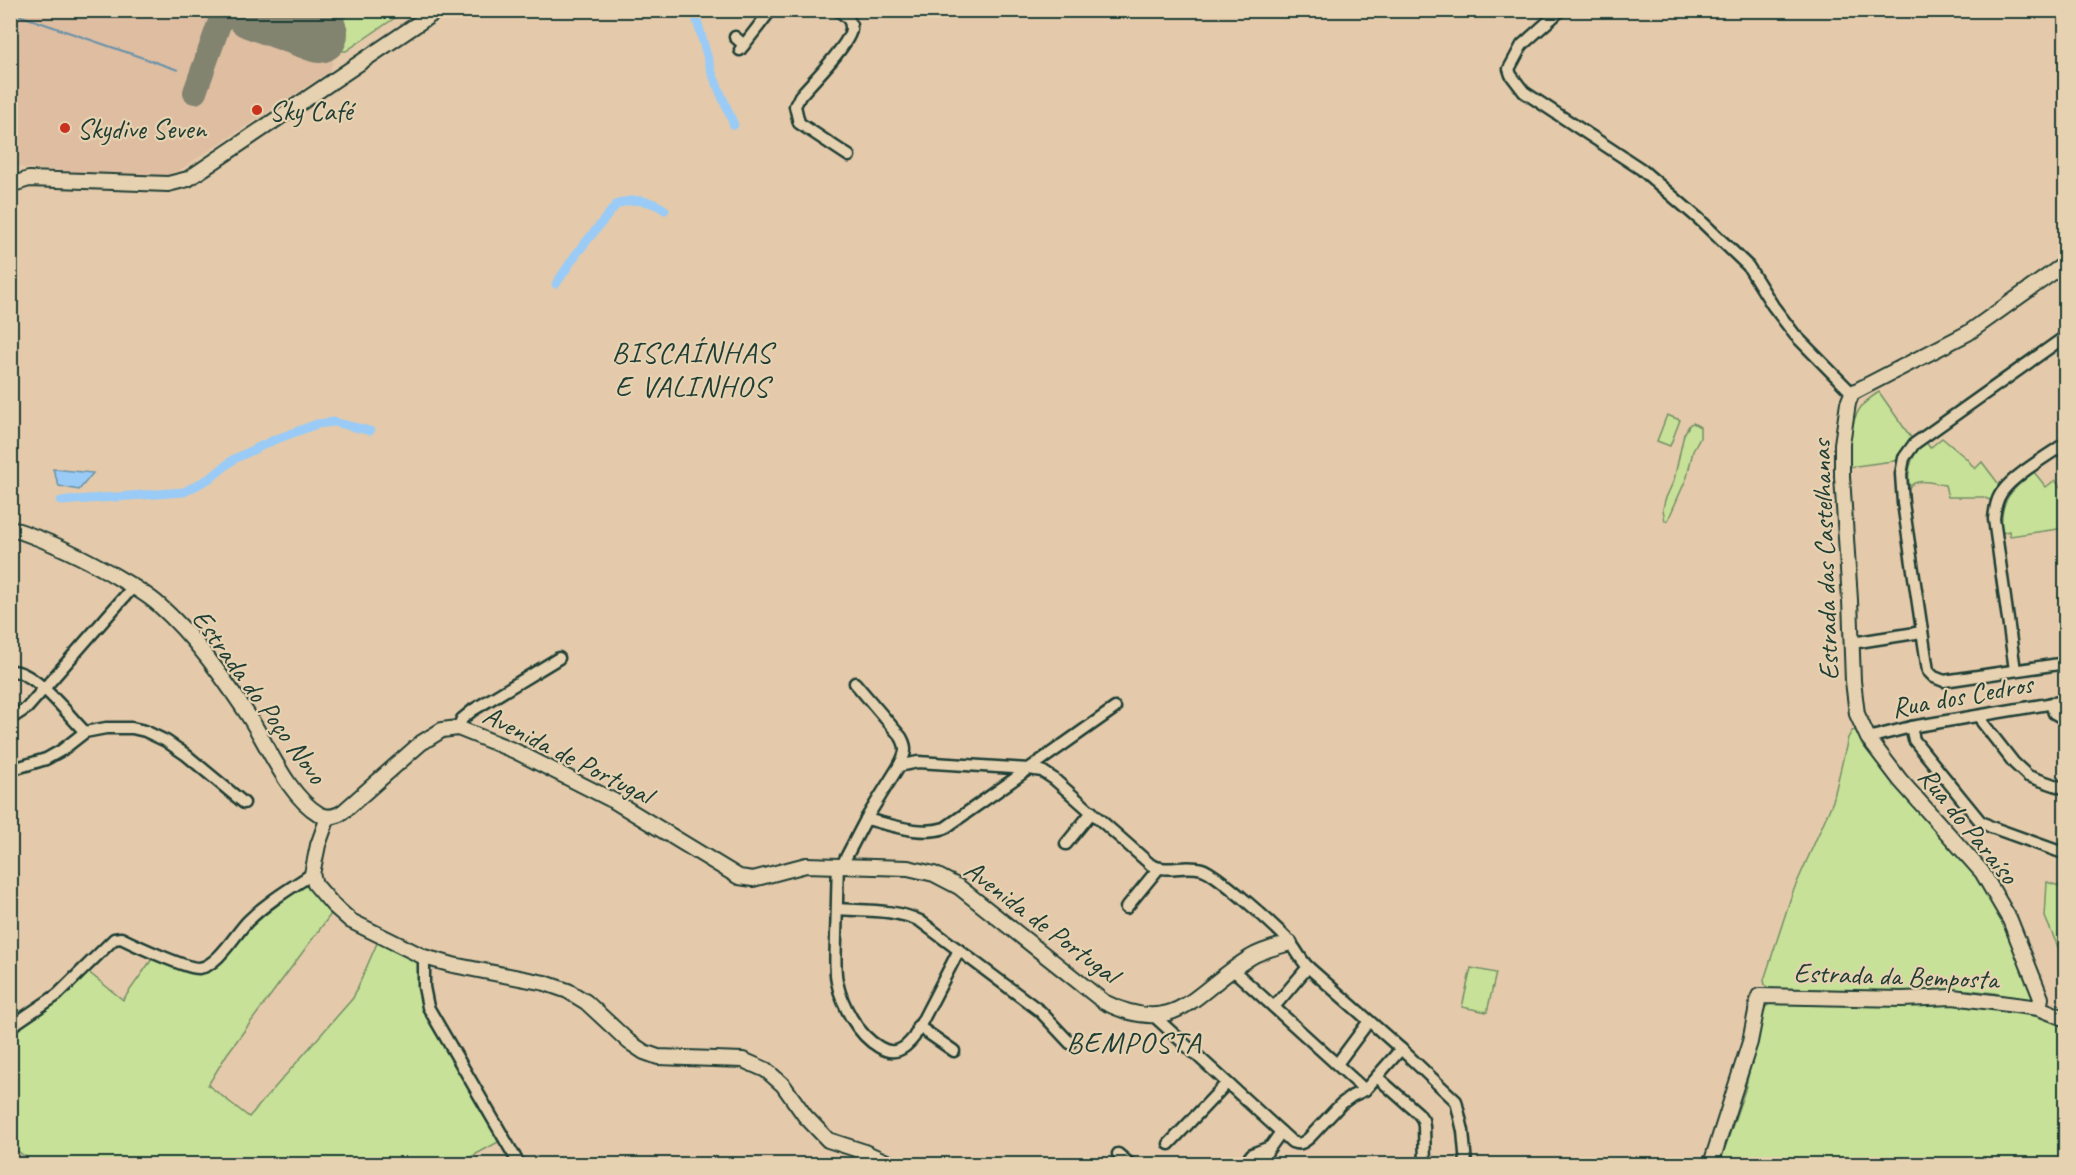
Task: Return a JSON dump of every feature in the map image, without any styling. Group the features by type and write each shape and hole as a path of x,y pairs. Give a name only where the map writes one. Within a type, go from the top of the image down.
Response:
{"street":[{"path":"10,174 29,179 168,184 188,179 438,10"},
{"path":"735,37 742,47 771,10"},
{"path":"838,10 849,19 851,28 849,36 800,96 795,106 799,123 849,156"},
{"path":"1562,10 1522,45 1509,69 1511,75 1524,92 1641,169 1699,219 1748,266 1773,306 1795,335 1852,393 1968,333 2065,266"},
{"path":"10,185 29,179"},
{"path":"2066,336 1914,444 1904,458 1901,474 1903,504 1928,671 1934,677 1944,681 2066,663"},
{"name":"Estrada das Castelhanas","path":"1852,393 1848,403 1842,444 1842,468 1853,681 1857,714"},
{"path":"2015,670 1994,519 1996,504 2002,491 2012,481 2066,443"},
{"name":"Estrada do Poço Novo","path":"10,528 39,537 92,562 157,603 182,626 248,715 293,788 320,815 337,816 422,743 442,730 458,728"},
{"path":"10,718 27,708 133,587"},
{"path":"1852,643 1922,632"},
{"path":"458,728 462,719 473,710 559,658"},
{"path":"10,671 16,670 29,676 84,732"},
{"path":"855,683 901,737 906,746 906,753 840,865 836,980 842,1001 854,1022 870,1041 882,1049 895,1051 905,1047 959,950"},
{"name":"Rua dos Cedros","path":"1868,738 1911,727 2066,701"},
{"path":"2051,704 2054,713 2066,720"},
{"path":"866,819 932,832 945,828 1115,708"},
{"name":"Rua do Paraíso","path":"1857,714 1868,738 1900,780 1982,872 2010,920 2041,998 2039,1008"},
{"path":"1982,716 1982,722 2014,763 2028,776 2066,789"},
{"path":"1911,727 1914,740 1980,821 2066,854"},
{"path":"10,770 46,759 62,750 84,732 106,728 132,728 145,731 166,741 186,754 244,803"},
{"name":"Avenida de Portugal","path":"458,728 515,751 615,801 739,877 753,879 806,865 840,865 908,868 947,879 1104,1002 1121,1011 1138,1016 1155,1017 1186,1006 1252,956 1290,943"},
{"path":"899,766 918,762 1042,771 1151,865 1158,869 1203,870 1245,902 1290,943 1308,968 1401,1049 1456,1101 1463,1131 1466,1164"},
{"path":"1066,844 1092,812"},
{"path":"328,817 318,845 312,874 315,884 351,921 424,957 545,983 567,991 586,1002 629,1042 644,1052 658,1057 742,1060 766,1070 783,1085 805,1116 828,1140 862,1151 891,1164"},
{"path":"1126,908 1158,869"},
{"path":"10,1027 57,995 114,939 121,938 189,966 201,968 213,961 247,921 312,874"},
{"path":"837,909 910,916 920,921 1040,1011 1070,1043"},
{"path":"424,957 424,987 428,1007 519,1164"},
{"path":"1274,1007 1308,968"},
{"path":"1233,970 1365,1090"},
{"name":"Estrada da Bemposta","path":"1711,1164 1750,1042 1759,996 1902,999 1953,997 2039,1008 2066,1019"},
{"path":"1155,1017 1292,1142 1297,1144 1303,1143 1341,1104 1365,1090 1401,1049"},
{"path":"1337,1064 1369,1021"},
{"path":"918,1026 954,1051"},
{"path":"1377,1077 1424,1120 1425,1164"},
{"path":"1169,1144 1227,1083"},
{"path":"1265,1164 1266,1153 1281,1132"},
{"path":"1244,1164 1252,1154 1270,1147"},
{"path":"1118,1154 1130,1164"}],"shaded area":[{"path":"11,10 346,11 330,71 178,171 164,176 141,176 25,168 11,164"}],"green space":[{"path":"346,10 405,11 346,51 336,51"},
{"path":"1879,392 1912,439 1901,451 1900,460 1849,467 1854,420 1863,405"},
{"path":"1667,415 1680,420 1670,446 1657,441"},
{"path":"1693,423 1700,427 1700,438 1693,451 1687,477 1668,520 1665,521 1663,509 1665,500 1674,480 1684,434"},
{"path":"1942,438 1967,459 1975,469 1982,462 2001,487 1996,490 1992,501 1983,497 1948,497 1945,485 1930,482 1916,482 1909,487 1910,468 1917,451 1926,442 1930,448"},
{"path":"2034,472 2046,487 2055,480 2065,493 2065,528 2010,536 2009,531 2002,533 2004,504 2018,485"},
{"path":"1858,730 1972,869 2011,938 2034,994 2030,1000 1969,990 1902,993 1772,991 1765,985 1764,980 1792,894 1833,801 1848,738 1852,731"},
{"path":"2047,882 2065,888 2065,963 2045,917"},
{"path":"306,885 310,885 331,914 227,1054 208,1085 249,1117 353,998 378,941 416,960 420,968 421,1003 502,1140 458,1164 35,1164 11,1146 10,1031 87,971 123,1000 155,955 203,974 227,954 257,918"},
{"path":"1471,968 1496,973 1487,1012 1462,1007"},
{"path":"1781,1001 1981,1004 2035,1016 2065,1027 2065,1164 1722,1164 1722,1156 1745,1090 1763,1010 1769,1004"}],"water":[{"path":"53,469 93,473 79,490 59,486"}],"waterway":[{"path":"319,82 425,10"},
{"path":"694,10 712,73 734,125"},
{"path":"10,12 178,70"},
{"path":"556,284 577,253 616,205 628,201 641,201 665,210"},
{"path":"61,501 184,492 212,477 234,459 274,440 317,424 334,422 370,431"}],"taxiway":[{"path":"195,92 224,10"}],"runway":[{"path":"253,10 319,34"}],"place":[{"name":"Sky Café","path":"257,110"},
{"name":"Skydive Seven","path":"65,128"}],"district":[{"name":"BISCAÍNHAS E VALINHOS","path":"692,369"},
{"name":"BEMPOSTA","path":"1134,1042"}]}
